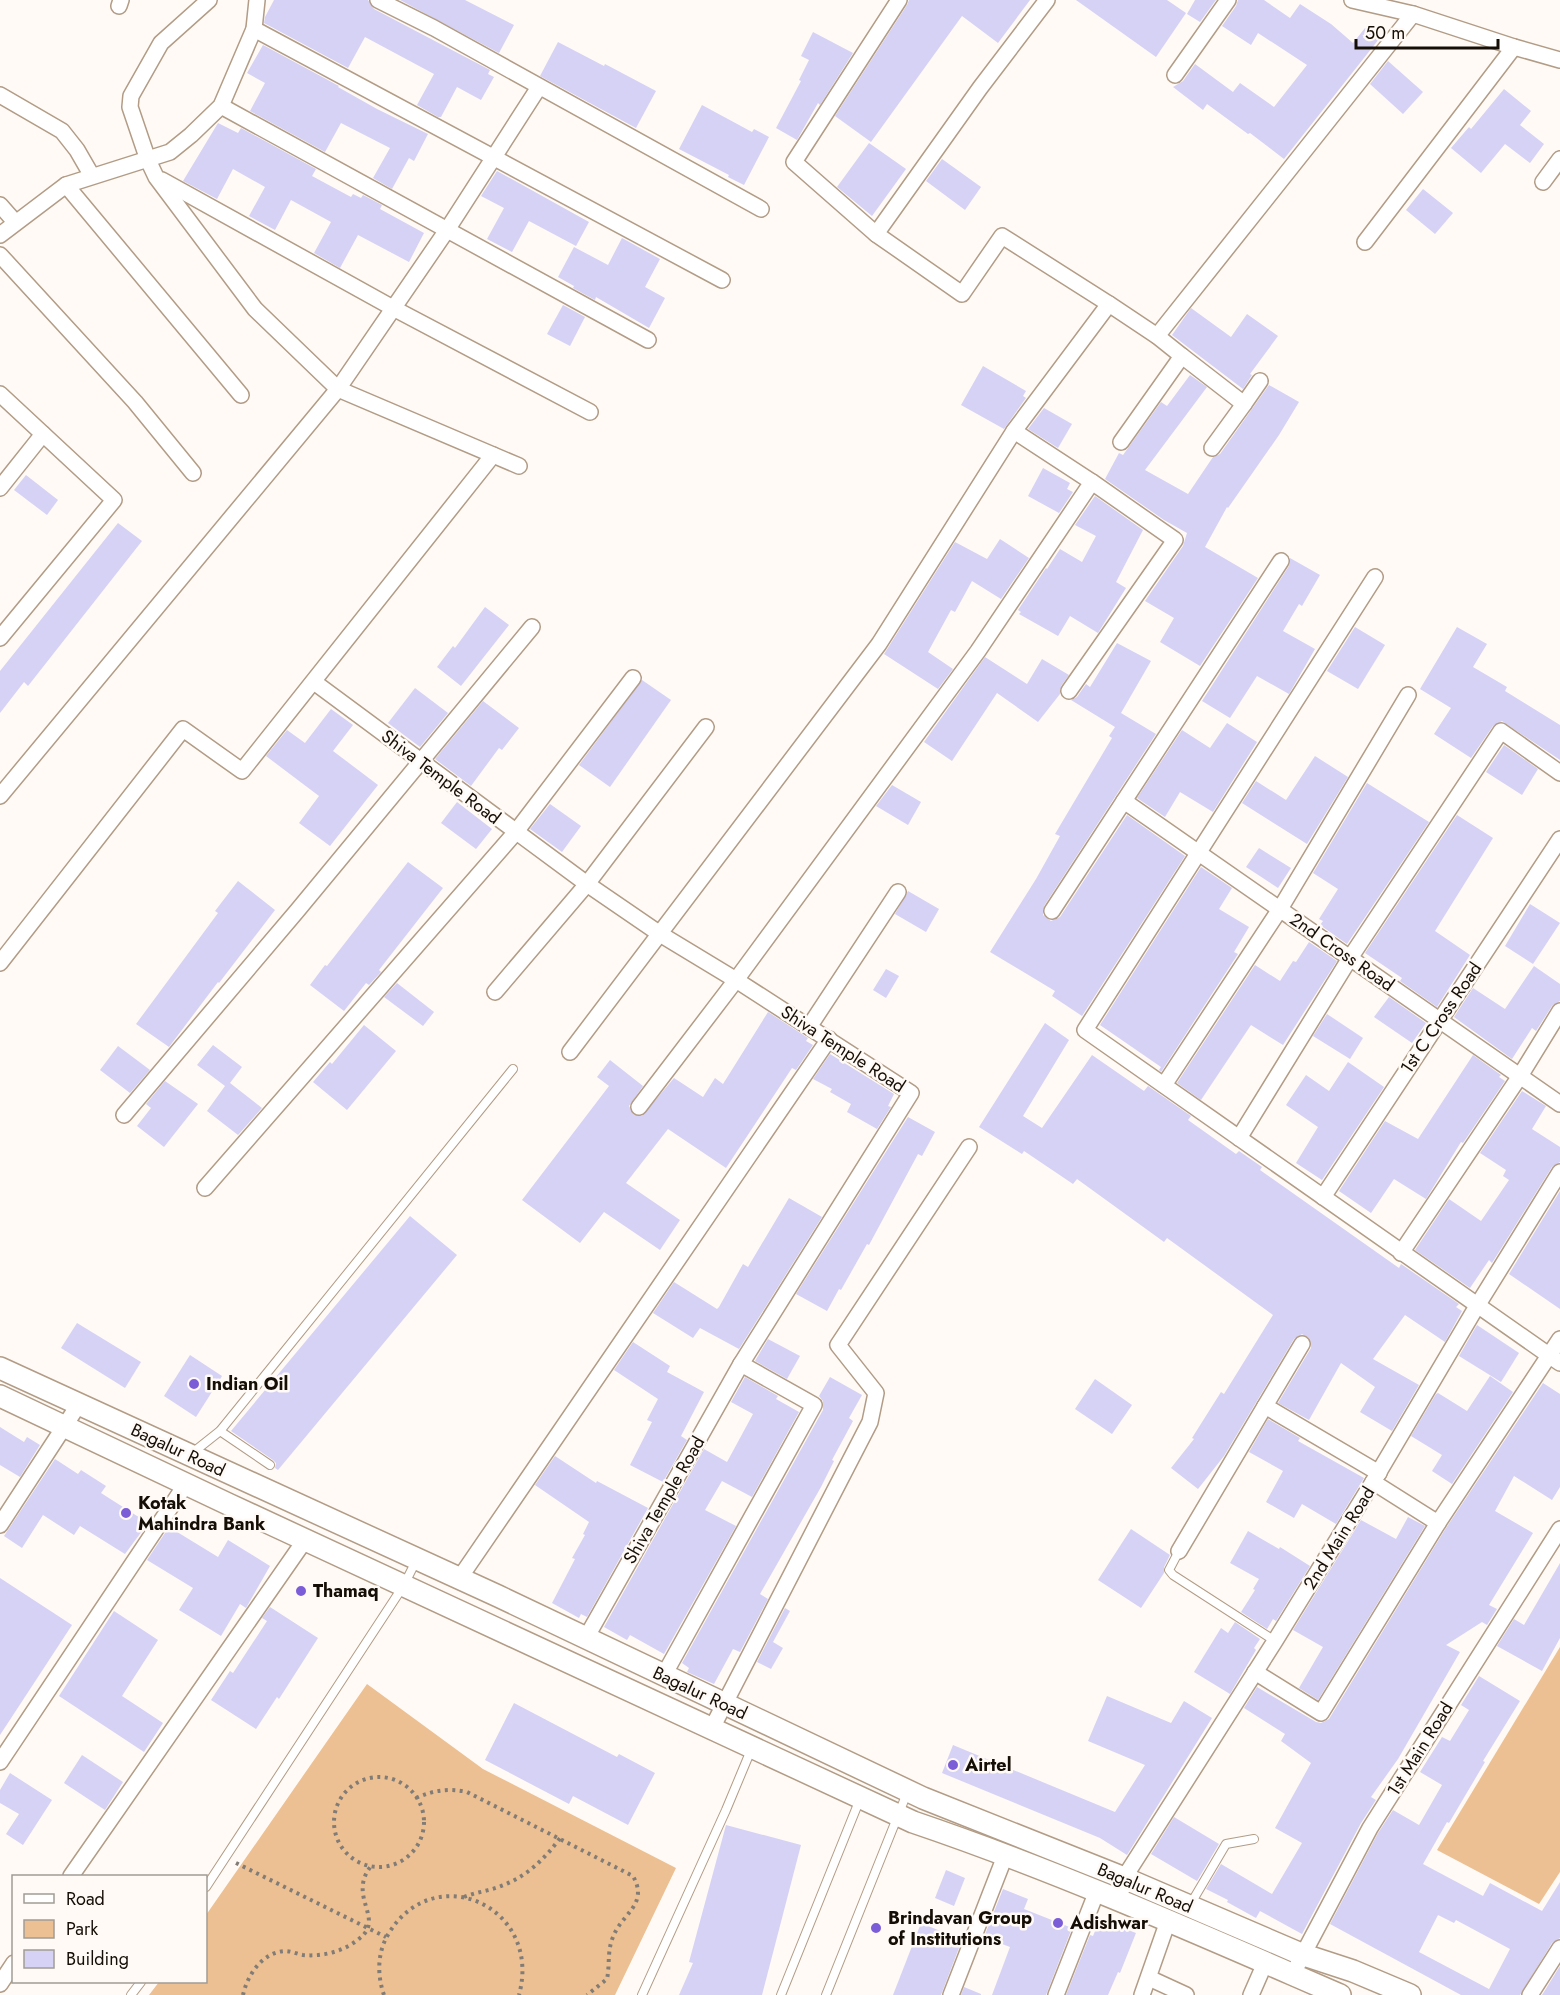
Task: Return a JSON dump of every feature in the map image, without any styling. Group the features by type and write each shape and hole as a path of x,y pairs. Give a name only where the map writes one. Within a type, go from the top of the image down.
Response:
{"main road":[{"name":"Bagalur Road","path":"0,1368 586,1638 908,1791 1124,1878 1301,1954 1353,1971 1410,1995"},
{"name":"Bagalur Road","path":"0,1396 897,1815 1097,1891 1340,1995"}],"street":[{"path":"209,0 161,43 131,96 130,107 156,177 255,309 338,389 519,466"},
{"path":"0,235 66,185 170,152 191,135 221,106 254,29 257,0"},
{"path":"378,0 761,209"},
{"path":"899,0 794,162 876,234 962,294 1002,236 1157,336 1244,404"},
{"path":"876,234 980,88 1047,0"},
{"path":"1175,75 1228,0"},
{"path":"1352,0 1413,14 1560,60"},
{"path":"1157,336 1413,14"},
{"path":"254,29 722,280"},
{"path":"1365,242 1514,47"},
{"path":"0,796 338,389 447,230 539,87"},
{"path":"0,95 62,131 77,150 92,176"},
{"path":"221,106 648,340"},
{"path":"1543,182 1560,159"},
{"path":"156,177 393,308 590,412"},
{"path":"66,185 241,395"},
{"path":"0,205 15,222"},
{"path":"0,255 135,402 193,473"},
{"path":"570,1052 879,644 1014,431 1108,304"},
{"path":"1121,442 1182,356"},
{"path":"1212,448 1260,381"},
{"path":"0,394 114,500 0,638"},
{"path":"1014,431 1175,540 1069,691"},
{"path":"0,488 44,434"},
{"path":"0,963 183,729 242,771 493,455"},
{"path":"639,1107 736,980 978,651 1092,482"},
{"path":"1052,911 1281,561"},
{"path":"1376,577 1085,1030 1555,1359"},
{"path":"124,1115 290,920 532,627"},
{"path":"205,1188 515,833 633,678"},
{"name":"Shiva Temple Road","path":"314,682 515,833 587,884 660,934 736,980 911,1093 741,1364 586,1638"},
{"path":"1164,1085 1280,909 1408,695"},
{"path":"495,992 587,884 706,727"},
{"path":"1239,1138 1350,958 1501,731 1560,773"},
{"name":"2nd Cross Road","path":"1124,801 1560,1104"},
{"name":"1st C Cross Road","path":"1323,1197 1560,839"},
{"path":"809,1027 898,892"},
{"path":"1401,1253 1520,1076 1560,1011"},
{"path":"459,1579 828,1039"},
{"path":"712,1728 870,1422 876,1393 838,1345 969,1147"},
{"name":"2nd Main Road","path":"1124,1878 1376,1478 1477,1305 1560,1172"},
{"path":"1255,1672 1321,1713 1438,1522 1555,1359 1560,1339"},
{"path":"1179,1551 1302,1344"},
{"path":"663,1675 813,1405 741,1364"},
{"path":"0,1525 80,1404"},
{"path":"1265,1406 1376,1478 1438,1522"},
{"path":"0,1762 186,1484"},
{"name":"1st Main Road","path":"1293,1975 1301,1954 1370,1828 1560,1529"},
{"path":"72,1875 305,1540"},
{"path":"951,1995 1005,1856"},
{"path":"1124,1878 1127,1904"},
{"path":"1056,1995 1097,1891"},
{"path":"1142,1995 1168,1921"},
{"path":"1530,1995 1560,1948"},
{"path":"1251,1995 1265,1963"},
{"path":"0,1984 12,1966"},
{"path":"1149,1978 1186,1995"}],"lane":[{"path":"190,1455 220,1431 513,1069"},
{"path":"220,1431 270,1465"},
{"path":"1179,1551 1169,1570 1173,1575 1275,1641"},
{"path":"207,1886 404,1586 417,1560"},
{"path":"642,1995 752,1747"},
{"path":"826,1995 908,1791"},
{"path":"781,1995 860,1797"},
{"path":"1189,1907 1226,1844 1254,1839"},
{"path":"131,1995 140,1983"}],"path":[{"path":"379,1777 400,1783 417,1798 423,1819 423,1831 413,1851 394,1864 371,1866 360,1863 341,1847 333,1823 335,1811 347,1790 357,1782 379,1777"},
{"path":"417,1798 446,1789 467,1792 633,1876 638,1888 637,1903 612,1938 607,1978 587,1995"},
{"path":"462,1898 516,1879 540,1861 560,1838"},
{"path":"226,1858 386,1937"},
{"path":"243,1995 256,1967 274,1954 285,1951 309,1955 333,1952 360,1938 367,1928 369,1914 364,1901 363,1880 371,1866"},
{"path":"384,1995 379,1965 386,1937 403,1915 415,1906 440,1897 480,1902 492,1909 511,1928 520,1946 524,1966 519,1995"}],"green space":[{"path":"1560,1647 1560,1872 1539,1904 1437,1850"},
{"path":"367,1684 483,1769 676,1868 615,1995 149,1995 158,1983 207,1983 207,1914"}],"building":[{"path":"274,0 368,0 374,9 490,70 488,74 494,77 481,100 457,87 441,117 438,117 417,105 434,74 365,37 348,68 264,23"},
{"path":"400,0 465,0 514,25 499,53"},
{"path":"909,0 1030,0 998,43 962,16 871,142 835,116"},
{"path":"1076,0 1167,0 1186,13 1156,57"},
{"path":"1195,0 1216,0 1200,22 1187,14"},
{"path":"1238,0 1264,0 1290,18 1300,4 1331,24 1353,43 1365,28 1379,39 1284,159 1207,104 1203,110 1173,87 1183,81 1195,64 1233,92 1240,83 1274,107 1307,65 1258,33 1251,45 1222,26"},
{"path":"813,32 853,53 820,105 818,103 797,140 776,128 801,81 799,80 809,60 801,56"},
{"path":"558,42 656,91 636,128 540,76"},
{"path":"263,45 377,109 428,134 414,161 409,158 392,189 373,178 390,148 341,123 325,152 250,111 265,83 247,73"},
{"path":"1388,61 1423,92 1403,114 1370,84"},
{"path":"1504,89 1531,111 1520,125 1544,144 1530,163 1505,144 1481,173 1451,148 1469,127 1471,129"},
{"path":"702,105 752,132 754,129 769,137 744,185 679,149"},
{"path":"218,123 238,133 241,128 316,169 312,176 351,197 353,194 361,198 363,195 382,205 380,209 424,233 409,262 358,235 340,268 314,253 331,222 291,200 275,230 249,216 265,187 233,169 217,199 183,181"},
{"path":"869,143 906,169 872,216 837,187"},
{"path":"942,159 981,187 965,210 926,181"},
{"path":"497,171 589,222 576,246 529,221 512,252 487,239 504,208 481,196"},
{"path":"1423,189 1453,213 1435,234 1406,210"},
{"path":"622,238 660,259 645,287 665,298 649,328 596,297 595,300 573,288 574,286 558,277 574,247 608,265"},
{"path":"563,305 585,317 570,346 547,334"},
{"path":"1191,308 1231,337 1247,314 1278,336 1250,374 1252,375 1243,389 1172,335"},
{"path":"983,366 1026,391 1023,396 1026,398 1004,429 961,405"},
{"path":"1190,375 1207,387 1145,470 1188,494 1213,457 1220,454 1269,385 1299,402 1279,435 1227,507 1205,547 1258,578 1200,666 1160,642 1174,618 1145,601 1183,546 1187,533 1105,479 1119,453 1123,455 1161,402 1167,406"},
{"path":"1044,408 1072,424 1058,448 1028,429"},
{"path":"1043,468 1070,483 1067,489 1073,492 1059,513 1028,496"},
{"path":"26,475 58,500 47,515 14,490"},
{"path":"1095,496 1143,530 1116,582 1126,588 1098,633 1070,616 1058,636 1019,614 1021,612 1018,610 1060,549 1082,562 1096,536 1075,525"},
{"path":"118,523 142,541 28,686 24,682 0,713 0,671"},
{"path":"1000,539 1029,558 1001,599 972,581 955,612 951,610 928,652 953,669 938,689 884,654 955,542 987,559"},
{"path":"1290,558 1320,575 1302,606 1299,604 1283,631 1315,649 1289,694 1257,676 1230,718 1202,701 1289,566"},
{"path":"485,607 509,625 461,686 437,667 453,646 455,648"},
{"path":"1355,627 1385,645 1358,689 1327,671"},
{"path":"1457,627 1487,644 1473,667 1507,687 1505,691 1560,725 1560,760 1502,721 1493,726 1471,758 1434,734 1451,708 1420,689"},
{"path":"1117,643 1151,661 1121,713 1156,734 1044,906 1043,915 1051,921 1060,917 1127,815 1185,856 1082,1016 1052,996 1055,991 990,952 1036,879 1060,836 1055,834 1112,738 1109,736 1115,727 1071,700 1077,697 1086,684 1090,687"},
{"path":"985,657 1027,684 1042,659 1069,675 1061,686 1060,694 1038,722 997,693 952,761 924,742"},
{"path":"642,680 671,700 610,787 579,765"},
{"path":"415,688 448,713 420,747 388,723"},
{"path":"483,701 519,728 502,750 499,748 471,786 435,759"},
{"path":"331,709 353,725 333,751 378,785 330,846 299,823 319,796 266,756 287,730 305,743"},
{"path":"1227,723 1257,742 1213,812 1180,792 1165,817 1137,798 1182,730 1210,748"},
{"path":"1504,745 1538,769 1522,795 1486,772"},
{"path":"1315,756 1348,777 1307,844 1242,803 1256,781 1286,800"},
{"path":"1367,783 1429,822 1347,944 1320,925 1323,921 1319,919 1338,889 1313,873"},
{"path":"892,785 921,802 908,825 876,806"},
{"path":"457,802 492,829 476,849 441,823"},
{"path":"550,804 581,826 562,852 530,829"},
{"path":"1457,815 1493,838 1435,931 1470,955 1437,1007 1400,981 1402,978 1365,953"},
{"path":"1259,848 1291,868 1278,888 1246,867"},
{"path":"408,862 443,888 379,970 381,972 369,985 366,983 344,1011 310,985"},
{"path":"1201,867 1232,888 1219,909 1249,927 1234,952 1238,954 1161,1072 1159,1070 1161,1067 1100,1025"},
{"path":"238,881 275,910 169,1047 136,1024 218,913 215,911"},
{"path":"908,891 939,909 926,932 895,914"},
{"path":"1530,904 1560,923 1533,964 1505,946"},
{"path":"1309,942 1337,961 1283,1045 1251,1025 1201,1100 1177,1083 1255,965 1280,981"},
{"path":"1534,966 1560,984 1560,1001 1552,1006 1536,1031 1532,1028 1512,1059 1454,1017 1473,988 1505,1009"},
{"path":"886,969 899,976 886,998 873,990"},
{"path":"397,983 434,1012 423,1026 384,997"},
{"path":"1389,997 1426,1023 1412,1043 1374,1017"},
{"path":"768,1012 808,1038 806,1041 813,1045 796,1070 792,1068 726,1168 668,1129 626,1183 680,1220 660,1250 604,1212 580,1243 522,1200 609,1086 597,1077 610,1060 643,1086 629,1106 634,1115 642,1116 674,1078 703,1097 715,1078 723,1084"},
{"path":"1327,1014 1363,1038 1350,1059 1313,1036"},
{"path":"1045,1023 1069,1040 1023,1116 1042,1128 1092,1055 1144,1091 1148,1086 1191,1116 1188,1120 1236,1154 1239,1151 1262,1167 1260,1170 1399,1268 1401,1264 1459,1304 1456,1307 1462,1311 1445,1342 1405,1315 1373,1359 1419,1385 1392,1431 1360,1412 1375,1387 1341,1363 1309,1420 1278,1403 1311,1348 1310,1339 1302,1334 1294,1339 1224,1456 1198,1489 1171,1468 1194,1439 1192,1438 1221,1392 1224,1394 1273,1315 1167,1238 1164,1242 1077,1179 1073,1184 1024,1151 1022,1154 979,1127"},
{"path":"364,1025 396,1051 347,1110 313,1082 330,1062 332,1064"},
{"path":"213,1045 242,1067 230,1083 262,1108 238,1135 207,1111 225,1086 197,1065"},
{"path":"118,1046 150,1070 130,1093 100,1070"},
{"path":"830,1054 894,1094 888,1106 891,1107 877,1129 847,1112 851,1104 830,1092 832,1089 813,1079"},
{"path":"1473,1055 1501,1075 1499,1077 1505,1081 1463,1143 1461,1142 1426,1199 1394,1179 1371,1213 1339,1191 1385,1121 1418,1139"},
{"path":"1348,1062 1384,1087 1322,1180 1296,1163 1318,1127 1286,1105 1306,1075 1329,1091"},
{"path":"165,1081 198,1104 164,1147 137,1126 151,1108 146,1104"},
{"path":"1522,1091 1546,1106 1532,1129 1560,1147 1560,1162 1552,1167 1492,1263 1489,1260 1470,1288 1415,1250 1449,1199 1481,1221 1509,1180 1503,1176 1506,1170 1480,1153"},
{"path":"908,1117 935,1132 922,1156 918,1154 869,1245 867,1244 827,1311 796,1294"},
{"path":"1560,1191 1560,1309 1509,1274"},
{"path":"789,1198 822,1217 739,1349 700,1328 693,1338 653,1313 674,1282 717,1309 743,1264 748,1267"},
{"path":"410,1216 457,1255 278,1470 273,1460 231,1431"},
{"path":"77,1323 141,1362 125,1388 61,1348"},
{"path":"1477,1325 1519,1353 1501,1382 1459,1356"},
{"path":"768,1339 800,1356 787,1379 755,1361"},
{"path":"633,1342 670,1366 667,1372 704,1392 681,1436 687,1440 663,1482 630,1465 652,1422 647,1420 658,1399 614,1370"},
{"path":"190,1355 222,1376 196,1417 164,1396"},
{"path":"1490,1376 1513,1392 1452,1484 1432,1471 1442,1455 1411,1436 1436,1394 1438,1393 1467,1411"},
{"path":"745,1377 778,1396 776,1399 799,1412 752,1497 722,1481 705,1510 736,1526 664,1654 630,1635 627,1640 604,1627 704,1449 727,1462 753,1414 731,1402"},
{"path":"830,1377 862,1395 849,1418 853,1421 832,1460 834,1461 821,1487 760,1594 768,1599 740,1652 733,1649 714,1684 687,1672 689,1668 682,1663 823,1410 823,1401 819,1396"},
{"path":"1095,1379 1132,1405 1112,1434 1075,1409"},
{"path":"1543,1383 1560,1394 1560,1487 1552,1500 1514,1476 1495,1511 1533,1533 1489,1605 1497,1609 1487,1625 1482,1622 1446,1645 1460,1652 1398,1759 1371,1797 1376,1800 1361,1823 1302,1934 1260,1911 1256,1918 1206,1889 1221,1864 1272,1894 1302,1843 1275,1828 1311,1763 1281,1741 1285,1734 1244,1708 1257,1687 1316,1722 1321,1723 1329,1719 1446,1528"},
{"path":"1268,1419 1300,1438 1298,1441 1364,1478 1336,1524 1302,1504 1294,1518 1266,1502 1283,1471 1249,1452"},
{"path":"0,1427 24,1442 27,1437 40,1445 20,1477 0,1465"},
{"path":"555,1456 596,1483 597,1481 648,1508 587,1617 581,1614 579,1618 552,1603 575,1559 572,1558 585,1535 583,1534 589,1522 535,1485"},
{"path":"55,1459 78,1474 81,1470 106,1486 101,1493 148,1523 125,1554 80,1526 74,1535 43,1515 22,1548 4,1536"},
{"path":"1408,1517 1425,1526 1318,1700 1299,1688 1323,1647 1293,1630 1361,1520 1396,1539"},
{"path":"169,1527 218,1557 228,1540 270,1566 246,1608 240,1604 221,1636 179,1610 193,1588 147,1560"},
{"path":"1131,1529 1170,1555 1164,1567 1164,1573 1141,1608 1098,1580"},
{"path":"1248,1531 1310,1566 1276,1621 1273,1619 1267,1629 1241,1612 1259,1579 1230,1563"},
{"path":"1560,1563 1560,1638 1542,1671 1497,1646 1514,1619 1524,1625"},
{"path":"0,1578 72,1625 0,1735"},
{"path":"270,1607 318,1638 279,1699 277,1697 256,1729 211,1700 230,1671 233,1673 267,1621 262,1618"},
{"path":"785,1608 790,1611 773,1642 783,1648 771,1669 757,1662"},
{"path":"114,1611 158,1640 122,1696 163,1723 144,1752 59,1696"},
{"path":"1235,1622 1260,1639 1230,1694 1194,1672 1221,1628 1228,1633"},
{"path":"1479,1676 1520,1701 1423,1864 1483,1896 1490,1883 1542,1911 1560,1882 1560,1938 1552,1943 1520,1995 1461,1995 1330,1924 1378,1833 1393,1810 1419,1825 1442,1785 1420,1772 1442,1737 1450,1741 1469,1710 1461,1705","holes":["1438,1915 1454,1923 1456,1920 1510,1949 1489,1989 1419,1952"]},
{"path":"1107,1696 1171,1723 1184,1701 1212,1718 1127,1855 1100,1838 942,1773 953,1745 1115,1812 1145,1765 1088,1741"},
{"path":"514,1703 617,1757 619,1754 655,1773 628,1825 573,1796 569,1804 485,1760"},
{"path":"82,1755 123,1782 105,1810 64,1783"},
{"path":"10,1773 52,1800 23,1845 6,1834 19,1814 0,1803 0,1790"},
{"path":"1174,1817 1219,1844 1197,1881 1151,1854"},
{"path":"726,1825 801,1845 762,1995 679,1995 693,1963 689,1962"},
{"path":"946,1870 965,1878 954,1906 935,1898"},
{"path":"1003,1889 1028,1899 1024,1909 1072,1928 1046,1995 992,1995 1010,1947 984,1937"},
{"path":"1100,1919 1136,1933 1120,1973 1118,1972 1108,1995 1066,1995 1090,1935 1093,1936"},
{"path":"921,1923 962,1940 941,1995 893,1995"},
{"path":"1560,1966 1560,1995 1542,1995"},
{"path":"964,1987 981,1994 981,1995 961,1995"}],"place":[{"name":"Indian Oil","path":"194,1384"},
{"name":"Kotak Mahindra Bank","path":"126,1513"},
{"name":"Thamaq","path":"301,1591"},
{"name":"Airtel","path":"953,1765"},
{"name":"Adishwar","path":"1058,1923"},
{"name":"Brindavan Group of Institutions","path":"876,1928"}]}
